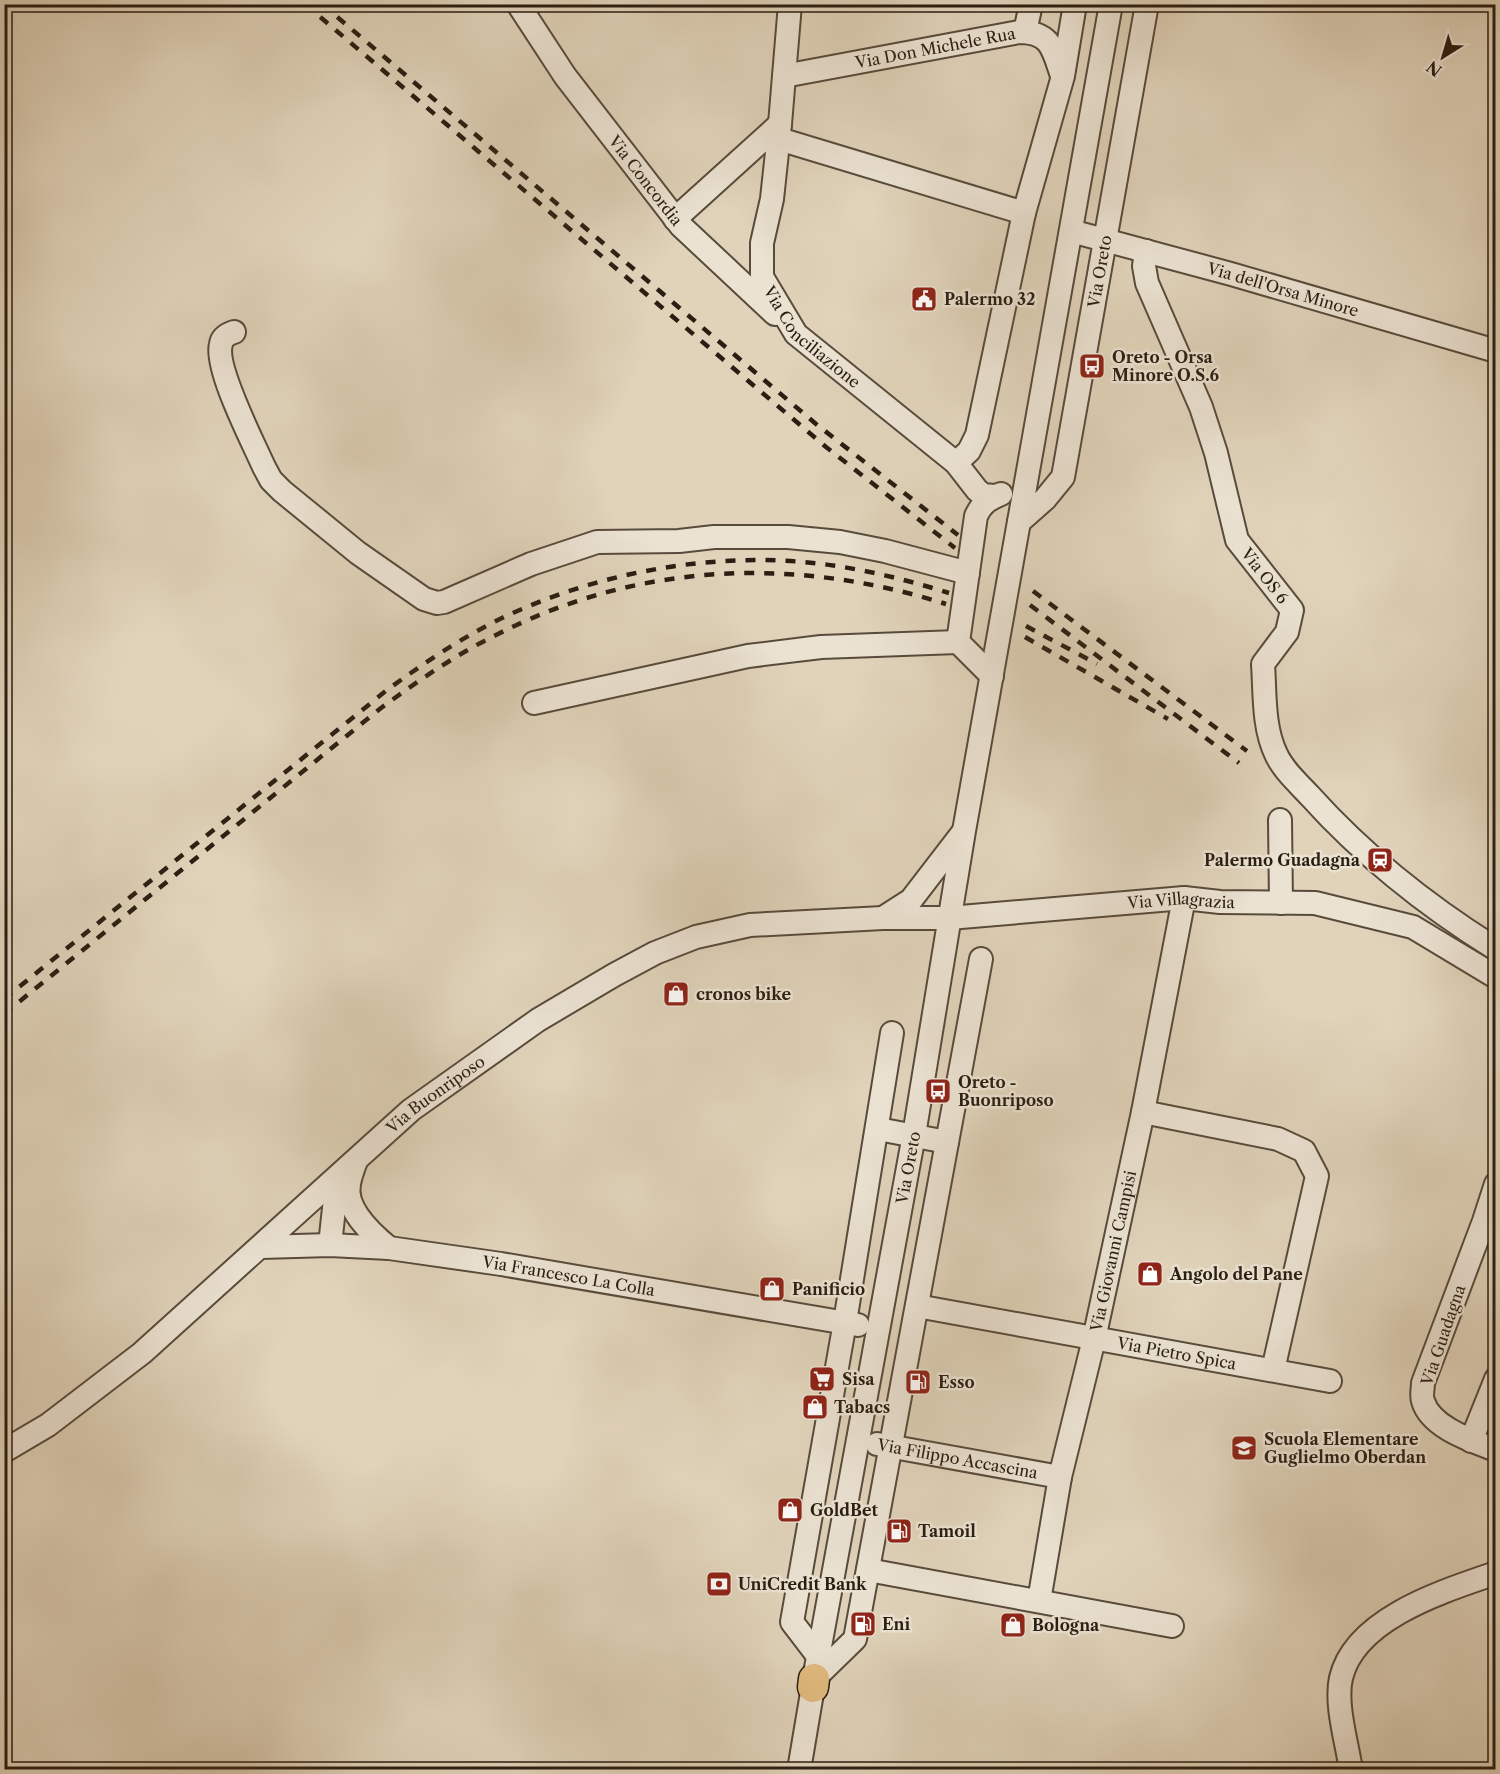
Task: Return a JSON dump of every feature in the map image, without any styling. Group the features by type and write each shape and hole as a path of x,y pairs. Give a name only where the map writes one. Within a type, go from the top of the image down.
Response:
{"street":[{"name":"Via Concordia","path":"518,4 565,76 675,219 796,334"},
{"name":"Via Conciliazione","path":"790,4 772,199 762,243 762,277 796,334 956,463 983,495 995,496"},
{"path":"1024,32 1031,4"},
{"path":"956,463 969,451 976,435 1024,213 1063,76 1075,4"},
{"name":"Via Oreto","path":"799,1770 877,1328 914,1135 964,831 1111,4"},
{"name":"Via Oreto","path":"1019,522 1045,499 1063,477 1147,4"},
{"name":"Via Don Michele Rua","path":"784,76 1024,32 1034,32 1045,39 1053,49 1063,76"},
{"path":"675,219 779,132 1024,213"},
{"name":"Via dell'Orsa Minore","path":"1071,231 1496,351"},
{"name":"Via OS 6","path":"1146,251 1144,266 1147,283 1201,407 1216,453 1238,540 1292,610 1287,632 1263,664 1266,711 1275,753 1283,767 1339,829 1364,852 1457,925 1496,949"},
{"path":"234,332 223,338 221,344 224,373 264,467 272,480 295,502 358,553 414,593 430,601 444,602 531,564 597,542 679,541 714,537 788,537 851,544 968,573"},
{"path":"958,642 976,516 980,507 1027,476"},
{"path":"534,703 748,656 821,647 958,642 992,676"},
{"path":"1280,820 1281,903"},
{"path":"883,918 911,900 964,831"},
{"name":"Via Villagrazia","path":"949,918 1184,898 1220,902 1315,903 1413,927 1496,977"},
{"name":"Via Giovanni Campisi","path":"1039,1601 1060,1477 1094,1339 1143,1112 1184,898"},
{"name":"Via Buonriposo","path":"4,1451 48,1425 142,1353 411,1110 538,1020 614,975 655,953 696,937 750,925 883,918 949,918"},
{"name":"Via Oreto","path":"815,1674 855,1639 981,959"},
{"path":"815,1674 792,1622 878,1129 892,1033"},
{"path":"1143,1112 1278,1138 1304,1151 1317,1176 1273,1370"},
{"path":"878,1129 947,1142"},
{"path":"330,1245 336,1199 342,1181 356,1160"},
{"path":"356,1160 348,1186 349,1196 354,1209 366,1226 389,1248"},
{"name":"Via Guadagna","path":"1496,1184 1490,1223 1423,1383 1422,1401 1432,1417 1449,1430 1496,1450"},
{"name":"Via Francesco La Colla","path":"261,1247 330,1245 389,1248 501,1264 877,1328"},
{"name":"Via Pietro Spica","path":"916,1306 1330,1381"},
{"path":"1471,1441 1496,1378"},
{"name":"Via Filippo Accascina","path":"857,1441 1060,1477"},
{"path":"868,1570 1172,1626"},
{"path":"1351,1770 1340,1701 1341,1678 1349,1659 1364,1637 1401,1611 1496,1573"}],"railway":[{"path":"305,4 826,447 955,548"},
{"path":"322,4 816,424 958,535"},
{"path":"4,999 387,690 472,634 502,618 542,601 625,575 713,562 757,560 843,567 896,578 949,593"},
{"path":"4,1014 381,708 466,651 550,611 605,593 661,580 718,574 775,573 832,578 889,589 946,604"},
{"path":"1033,591 1247,751"},
{"path":"1030,605 1239,763"},
{"path":"1026,626 1097,664"},
{"path":"1025,637 1168,719"}],"place":[{"name":"Palermo 32","path":"924,299"},
{"name":"Oreto - Orsa Minore O.S.6","path":"1092,366"},
{"name":"Palermo Guadagna","path":"1380,860"},
{"name":"cronos bike","path":"676,994"},
{"name":"Oreto - Buonriposo","path":"938,1091"},
{"name":"Angolo del Pane","path":"1150,1274"},
{"name":"Panificio","path":"772,1289"},
{"name":"Sisa","path":"822,1379"},
{"name":"Esso","path":"918,1382"},
{"name":"Tabacs","path":"815,1407"},
{"name":"Scuola Elementare Guglielmo Oberdan","path":"1244,1448"},
{"name":"GoldBet","path":"790,1510"},
{"name":"Tamoil","path":"899,1531"},
{"name":"UniCredit Bank","path":"719,1584"},
{"name":"Eni","path":"863,1624"},
{"name":"Bologna","path":"1013,1625"}]}
